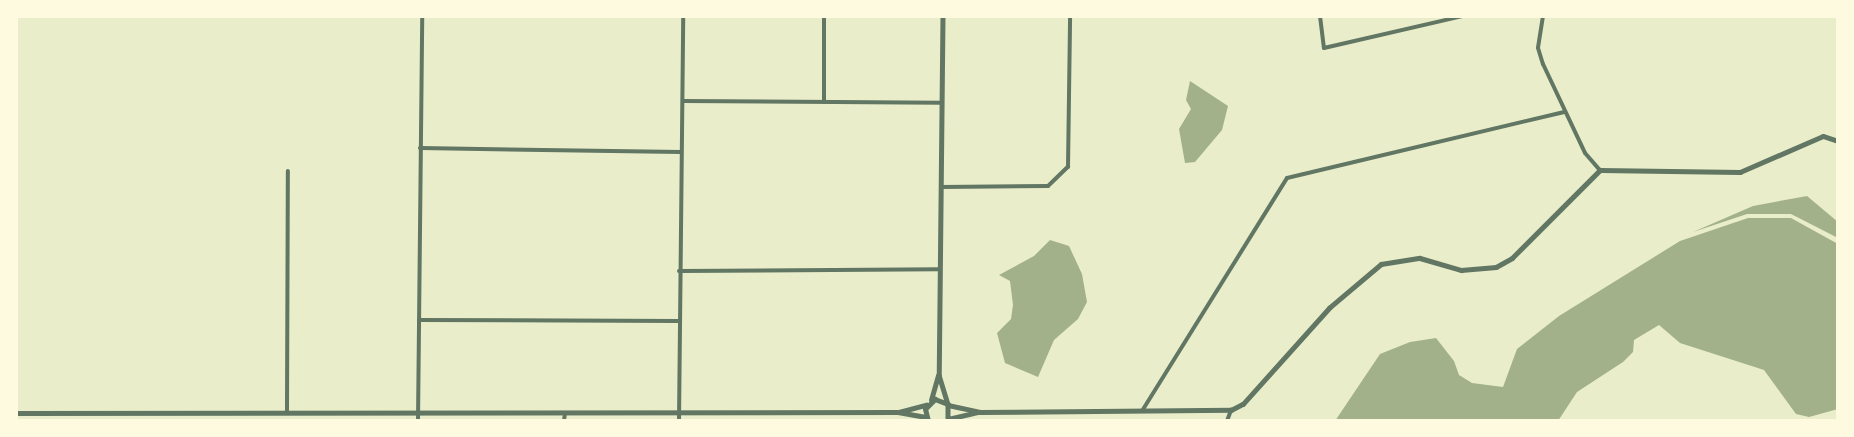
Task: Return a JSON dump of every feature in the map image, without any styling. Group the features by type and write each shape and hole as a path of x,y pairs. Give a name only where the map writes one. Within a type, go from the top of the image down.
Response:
{"street":[{"path":"418,421 422,16"},
{"path":"679,421 678,321 683,16"},
{"path":"824,16 824,102"},
{"path":"16,412 898,412 926,405 931,400 939,374 943,16"},
{"path":"941,187 1048,186 1068,167 1070,16"},
{"path":"1320,16 1324,48 1464,16"},
{"path":"1543,16 1538,48 1564,112 1585,153 1600,170"},
{"path":"683,101 942,103"},
{"path":"1142,411 1287,178 1564,112"},
{"path":"939,374 948,403 947,420 978,412 1231,410 1243,404 1329,308 1381,264 1420,258 1462,270 1496,267 1512,258 1600,170 1740,172 1823,136 1838,141"},
{"path":"420,148 681,152"},
{"path":"287,412 288,171"},
{"path":"679,271 940,269"},
{"path":"419,320 678,321"},
{"path":"931,400 978,412"},
{"path":"898,412 927,419 926,405"},
{"path":"1227,421 1231,410"},
{"path":"564,413 564,421"}],"shaded area":[{"path":"1190,81 1228,106 1222,130 1195,162 1185,163 1179,129 1191,109 1186,100"},
{"path":"1807,196 1838,222 1838,238 1791,214 1747,214 1693,232 1753,206"},
{"path":"1748,218 1791,218 1838,244 1838,409 1809,417 1796,414 1764,370 1680,343 1659,325 1634,340 1633,352 1623,362 1577,392 1558,421 1335,421 1380,354 1410,342 1436,338 1454,361 1459,375 1472,383 1503,387 1517,349 1559,316 1680,241"},
{"path":"1050,240 1069,246 1082,274 1087,302 1078,319 1054,340 1038,377 1005,363 997,333 1011,319 1013,305 1010,281 999,275 1034,256"}]}
